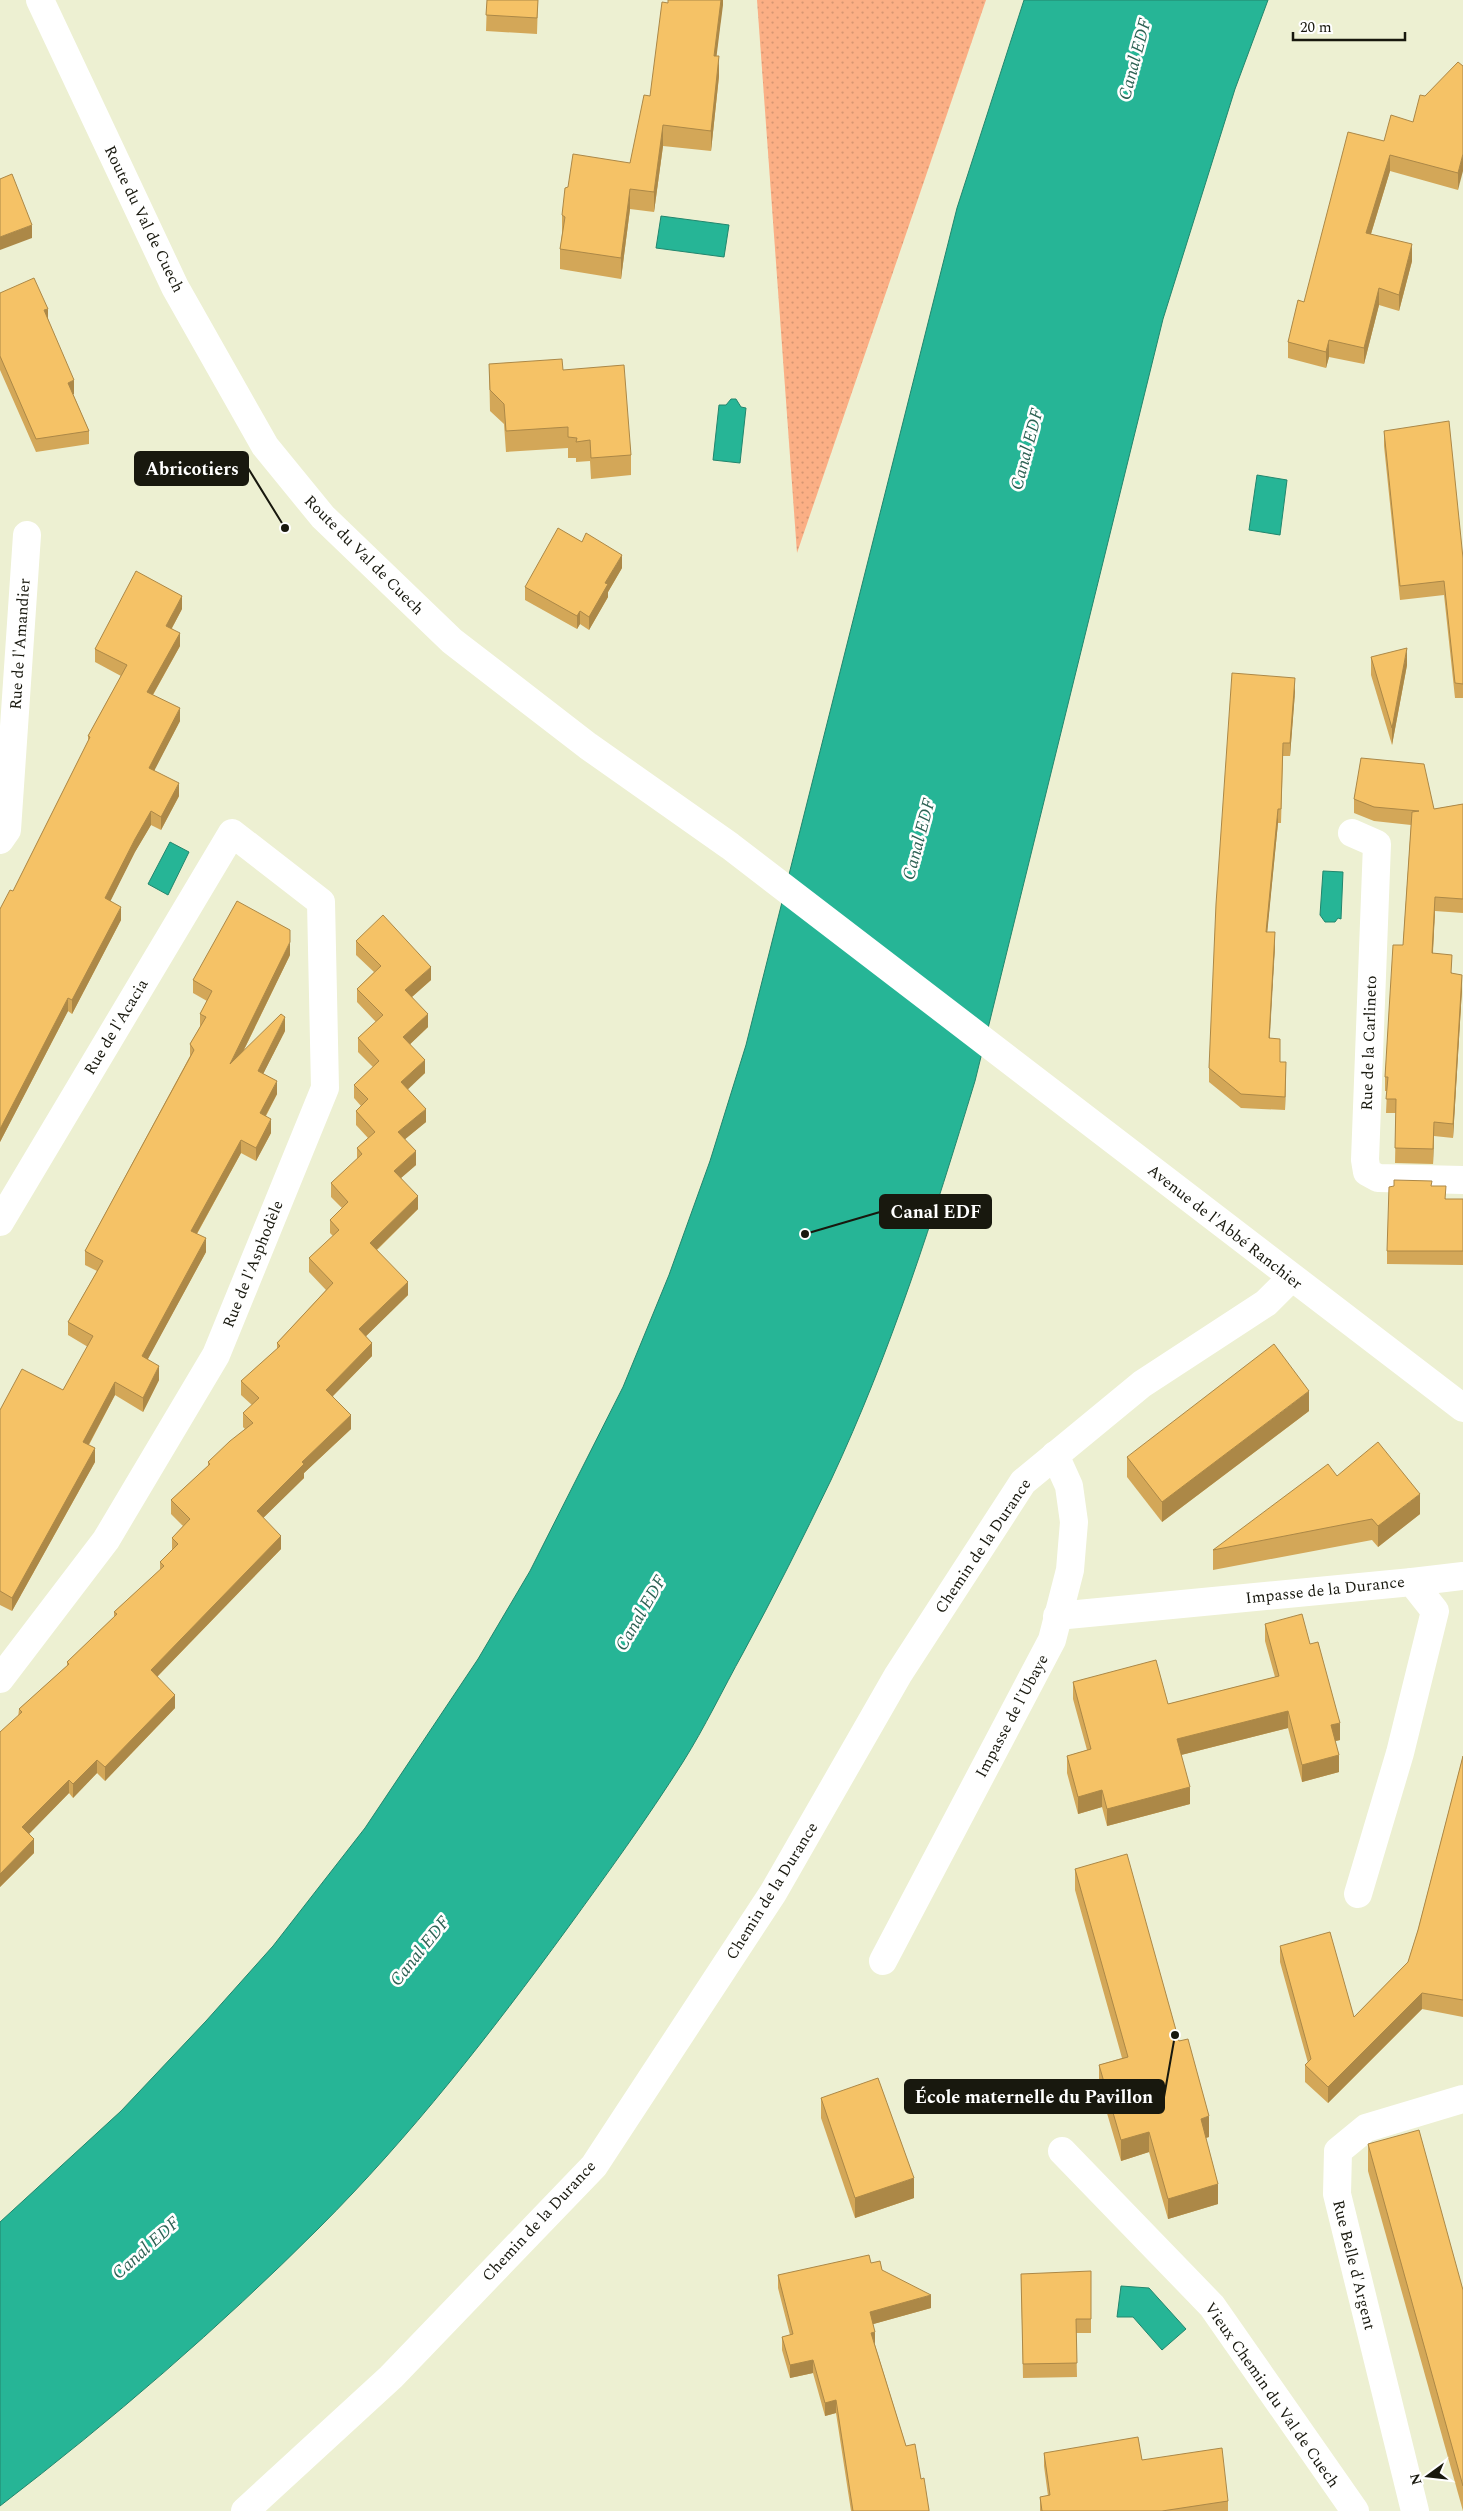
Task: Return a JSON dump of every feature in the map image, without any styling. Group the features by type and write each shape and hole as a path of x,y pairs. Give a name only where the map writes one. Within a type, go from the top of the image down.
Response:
{"street":[{"name":"Route du Val de Cuech","path":"40,0 175,286 265,446 302,494 323,517 452,641 588,746 730,846 988,1043"},
{"name":"Rue de l'Amandier","path":"0,840 7,830 27,535"},
{"name":"Rue de l'Acacia","path":"0,1222 232,833"},
{"name":"Rue de l'Asphodèle","path":"0,1679 106,1540 216,1355 324,1088 321,902 232,833"},
{"name":"Rue de la Carlineto","path":"1352,833 1376,844 1365,1160 1367,1172 1378,1178 1463,1180"},
{"name":"Avenue de l'Abbé Ranchier","path":"988,1043 1291,1278 1463,1408"},
{"name":"Chemin de la Durance","path":"245,2511 391,2377 594,2166 773,1893 898,1675 1023,1482 1142,1384 1266,1303 1291,1278"},
{"name":"Impasse de l'Ubaye","path":"883,1961 1052,1640 1070,1570 1074,1522 1069,1486 1055,1455"},
{"path":"1412,1582 1463,1576"},
{"name":"Impasse de la Durance","path":"1057,1616 1412,1582 1436,1611 1400,1754 1358,1894"},
{"name":"Rue Belle d'Argent","path":"1415,2511 1337,2194 1338,2151 1366,2128 1463,2099"},
{"name":"Vieux Chemin du Val de Cuech","path":"1062,2151 1212,2306 1355,2511"}],"shaded area":[{"path":"757,0 986,0 797,553"}],"water":[{"name":"Canal EDF","path":"1024,0 1268,0 1235,89 1163,319 975,1081 910,1283 853,1432 755,1632 691,1749 612,1867 538,1968 449,2083 353,2193 243,2302 124,2407 0,2506 0,2222 121,2111 206,2021 273,1946 365,1828 478,1659 530,1571 623,1387 669,1275 710,1161 746,1045 957,208"},
{"path":"661,216 729,225 724,257 656,248"},
{"path":"731,399 736,399 741,407 746,408 740,463 713,460 719,405 726,405"},
{"path":"1257,475 1287,480 1280,535 1249,530"},
{"path":"170,842 189,852 168,895 148,884"},
{"path":"1323,871 1343,872 1341,919 1338,918 1335,922 1325,922 1320,915"},
{"path":"1121,2286 1149,2288 1186,2329 1162,2350 1133,2317 1117,2317"}],"building":[{"path":"487,0 538,0 537,18 486,15"},
{"path":"668,0 721,0 714,56 719,56 711,131 663,125 654,192 630,189 621,258 560,249 565,217 562,215 565,188 568,187 573,154 630,163 644,95 650,96 662,2 668,3"},
{"path":"1458,62 1463,66 1463,154 1458,173 1390,155 1366,233 1412,244 1399,295 1379,288 1364,348 1329,340 1326,352 1288,342 1298,300 1304,302 1348,132 1384,141 1391,115 1413,122 1420,95 1425,96"},
{"path":"12,174 32,225 0,237 0,179"},
{"path":"34,278 48,309 44,310 74,380 68,383 89,431 36,439 0,356 0,293"},
{"path":"562,359 563,370 624,365 631,455 591,458 590,440 576,442 577,438 568,437 568,427 506,431 504,404 490,390 489,364"},
{"path":"1449,421 1463,558 1463,684 1455,683 1444,581 1400,586 1384,431"},
{"path":"558,528 582,542 586,533 622,555 605,583 608,584 589,617 580,611 577,616 525,587"},
{"path":"136,571 182,596 166,626 180,633 147,692 180,708 149,768 179,783 161,817 151,811 135,839 105,898 121,907 72,1000 68,998 0,1129 0,909 10,890 13,891 90,737 88,736 127,665 95,649"},
{"path":"1407,648 1392,728 1371,657"},
{"path":"1232,673 1295,678 1290,743 1283,743 1281,809 1278,809 1266,932 1275,932 1269,1038 1280,1039 1280,1062 1286,1062 1285,1097 1241,1094 1209,1068 1216,904"},
{"path":"1361,758 1424,764 1434,809 1463,804 1463,899 1435,897 1432,953 1452,955 1451,973 1462,975 1453,1124 1434,1122 1433,1149 1395,1148 1396,1099 1386,1099 1388,1077 1385,1077 1393,945 1403,945 1412,812 1419,811 1374,807 1354,799"},
{"path":"237,901 290,930 290,942 230,1064 281,1014 285,1017 258,1071 277,1081 260,1113 271,1119 256,1148 241,1140 191,1231 206,1238 142,1356 159,1366 143,1398 115,1382 83,1442 95,1448 12,1598 0,1591 0,1410 22,1369 63,1390 93,1336 68,1322 103,1261 85,1251 194,1050 190,1044 206,1017 200,1014 212,991 193,980"},
{"path":"383,915 431,967 405,990 428,1014 403,1037 425,1060 401,1082 426,1109 398,1132 416,1151 394,1171 418,1196 370,1243 408,1282 359,1329 372,1343 326,1390 351,1415 302,1462 304,1464 257,1511 281,1536 151,1670 175,1695 105,1767 97,1760 73,1784 69,1780 22,1827 34,1839 0,1874 0,1732 22,1712 19,1709 69,1664 67,1662 117,1614 114,1612 164,1566 160,1562 178,1544 172,1538 190,1519 171,1500 210,1464 208,1462 230,1441 253,1423 243,1413 259,1398 241,1381 280,1346 277,1343 333,1283 309,1258 339,1230 330,1220 348,1202 331,1183 362,1154 357,1148 375,1132 356,1111 368,1099 354,1085 379,1061 358,1038 383,1015 357,989 381,966 356,941"},
{"path":"1394,1180 1432,1181 1431,1186 1446,1186 1445,1199 1463,1199 1463,1251 1387,1251 1389,1187 1394,1186"},
{"path":"1274,1344 1309,1391 1162,1502 1127,1457"},
{"path":"1378,1442 1420,1494 1378,1526 1372,1519 1213,1550 1328,1464 1337,1476"},
{"path":"1302,1614 1310,1644 1318,1642 1340,1723 1331,1725 1339,1755 1302,1765 1288,1711 1177,1739 1190,1787 1107,1809 1102,1790 1078,1797 1067,1756 1091,1749 1073,1682 1156,1660 1168,1704 1279,1676 1265,1624"},
{"path":"1463,1756 1463,2000 1422,1993 1328,2087 1305,2065 1311,2059 1280,1946 1330,1932 1354,2017 1408,1962"},
{"path":"1127,1854 1179,2041 1188,2039 1209,2116 1201,2119 1218,2184 1168,2199 1149,2132 1121,2140 1099,2065 1128,2057 1075,1869"},
{"path":"878,2078 914,2178 855,2198 821,2098"},
{"path":"1419,2130 1463,2290 1463,2486 1368,2144"},
{"path":"869,2255 871,2263 880,2261 882,2270 931,2295 870,2312 875,2332 871,2333 906,2446 915,2444 921,2479 924,2478 929,2511 853,2511 836,2400 825,2403 813,2360 790,2365 782,2337 793,2334 778,2275"},
{"path":"1091,2271 1091,2319 1076,2319 1077,2363 1023,2364 1021,2274"},
{"path":"1138,2437 1142,2460 1222,2448 1228,2501 1162,2511 1042,2511 1040,2497 1050,2495 1044,2453"}],"place":[{"name":"Abricotiers","path":"285,528"},
{"name":"Canal EDF","path":"805,1234"},
{"name":"École maternelle du Pavillon","path":"1175,2035"}]}
